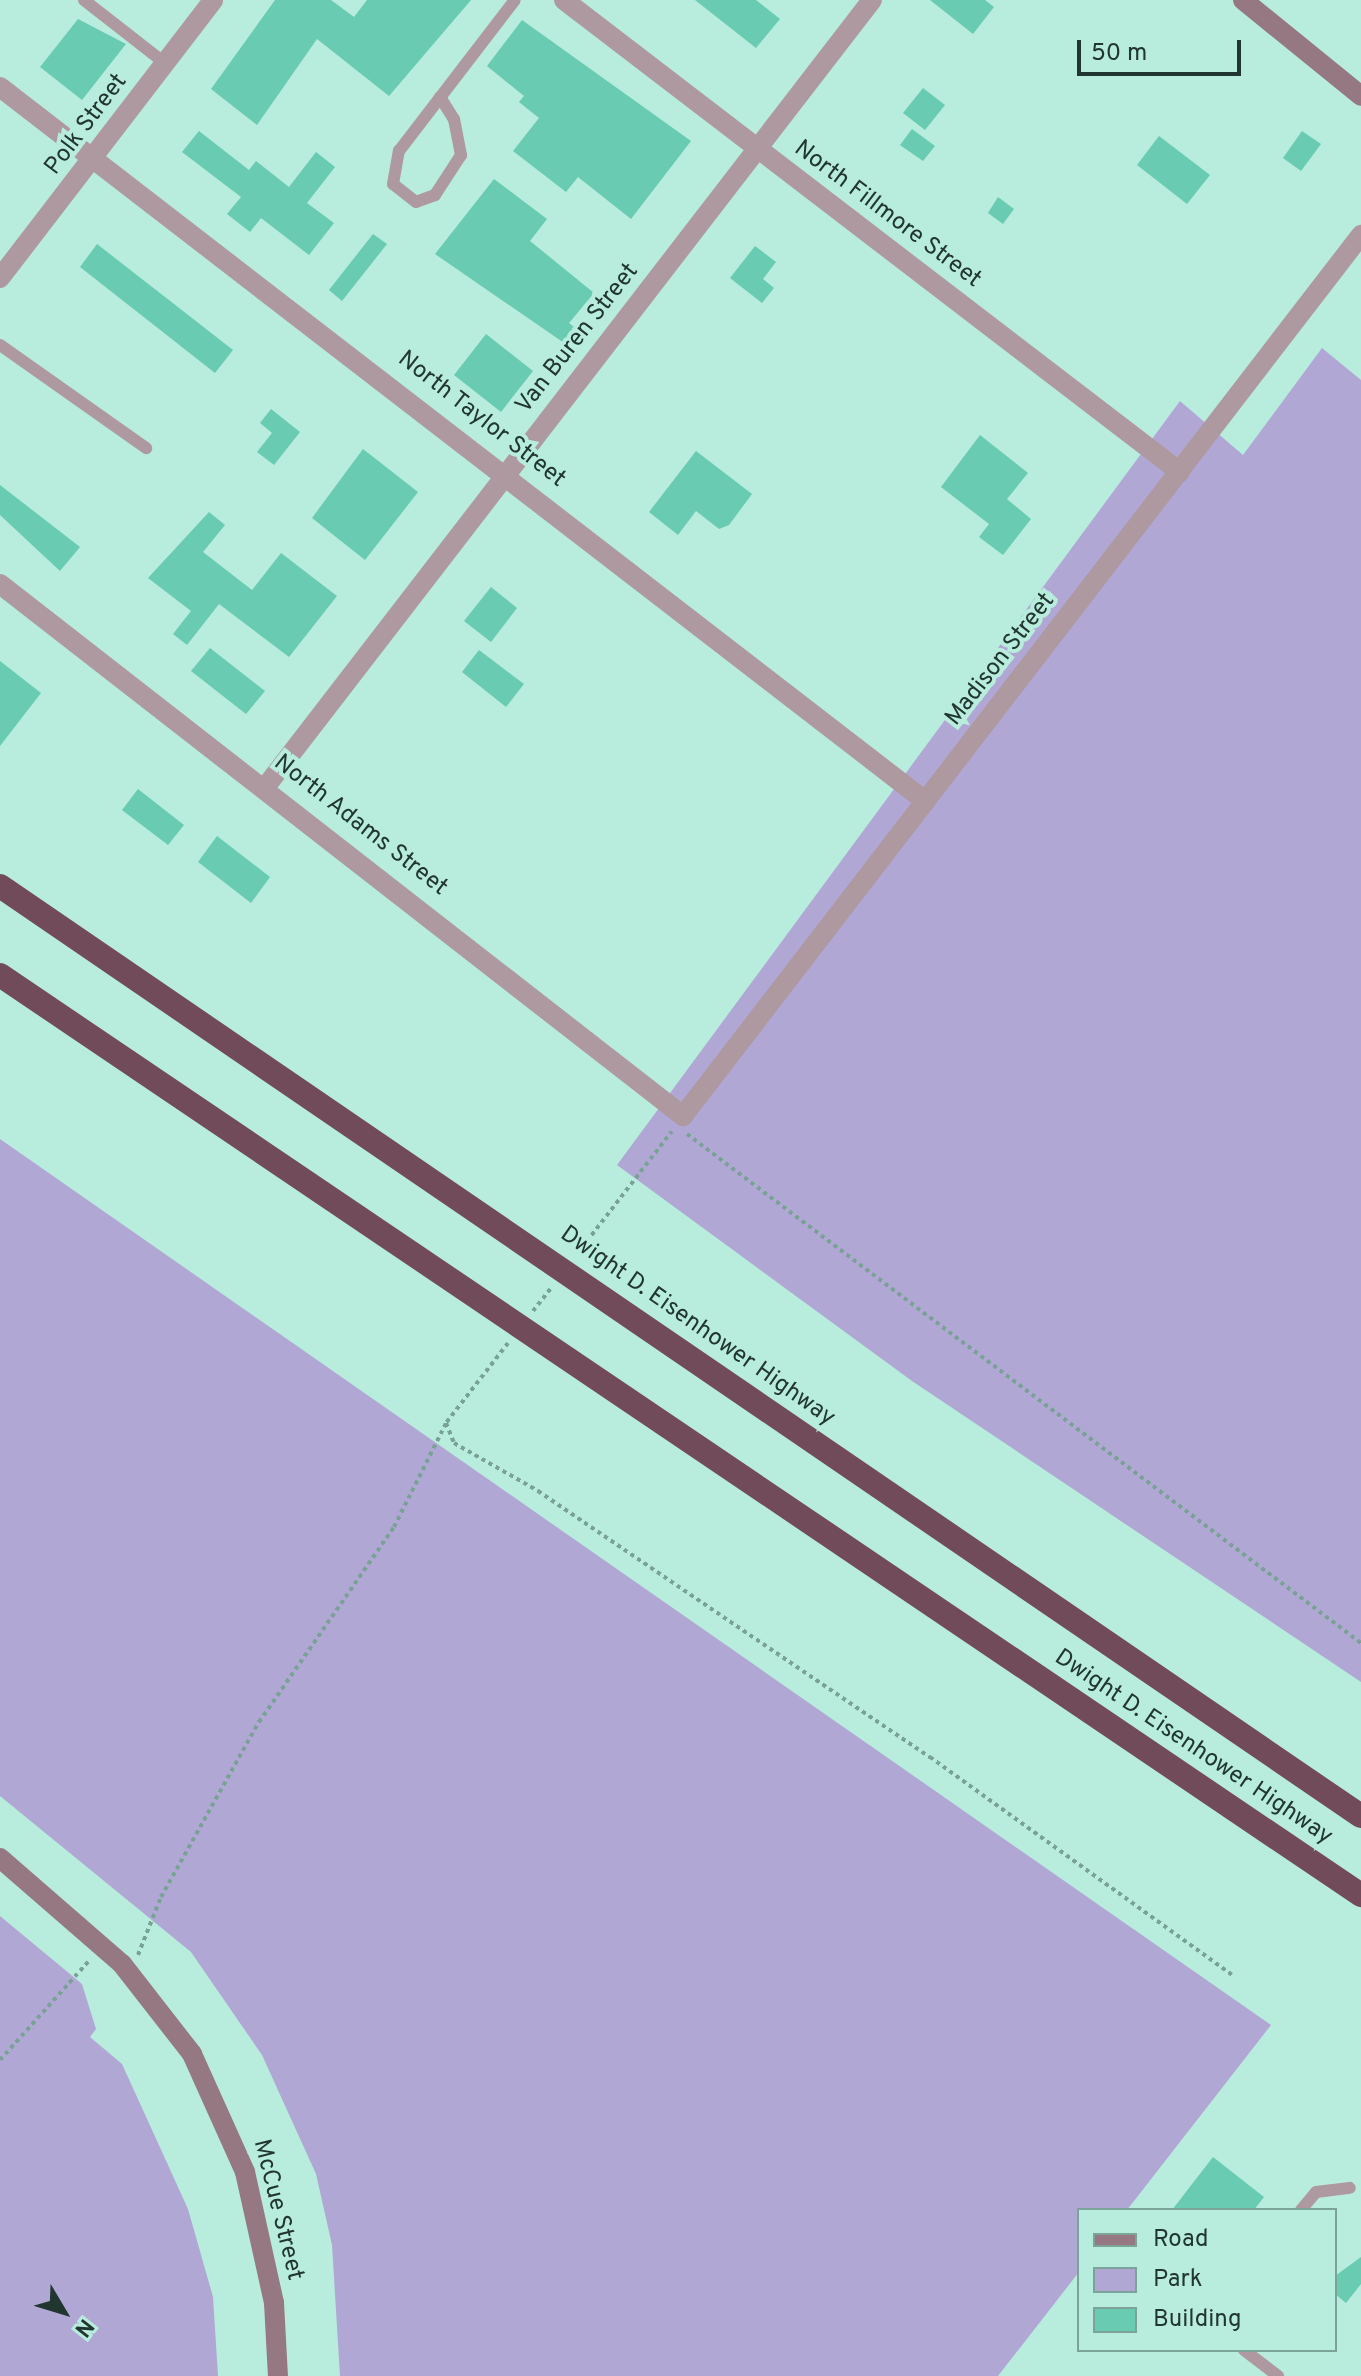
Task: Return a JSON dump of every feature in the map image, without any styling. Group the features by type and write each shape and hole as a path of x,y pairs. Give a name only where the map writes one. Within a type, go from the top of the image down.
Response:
{"highway":[{"name":"Dwight D. Eisenhower Highway","path":"0,886 504,1226 622,1312 1361,1816"},
{"name":"Dwight D. Eisenhower Highway","path":"0,975 464,1284 580,1366 1361,1895"}],"main road":[{"path":"1243,0 1361,96"},
{"name":"McCue Street","path":"0,1858 128,1970 192,2054 245,2172 274,2303 278,2376"}],"street":[{"name":"Polk Street","path":"0,278 97,157 213,0"},
{"name":"North Fillmore Street","path":"564,0 1180,472"},
{"name":"Van Buren Street","path":"267,785 872,0"},
{"name":"North Taylor Street","path":"0,87 97,157 508,473 925,801"},
{"name":"Madison Street","path":"683,1116 1361,235"},
{"name":"North Adams Street","path":"0,584 267,785 683,1116"}],"lane":[{"path":"84,0 166,64"},
{"path":"440,97 454,119 461,155 435,195 416,202 393,184 399,151 440,97 515,0"},
{"path":"0,345 146,448"},
{"path":"1303,2208 1316,2192 1350,2188"},
{"path":"1247,2352 1278,2376"}],"path":[{"path":"572,1260 676,1126 1361,1643"},
{"path":"524,1323 553,1285"},
{"path":"128,1970 259,1722 378,1554 446,1423 514,1335"},
{"path":"446,1423 454,1443 475,1460 538,1491 1232,1975"},
{"path":"0,2060 104,1946"}],"green space":[{"path":"1322,348 1361,380 1361,1682 912,1381 617,1165 1180,401 1243,455"},
{"path":"0,1139 1271,2025 1129,2208 1077,2208 1077,2275 998,2376 340,2376 332,2245 316,2174 262,2055 191,1952 0,1796"},
{"path":"0,1916 82,1984 96,2029 90,2037 122,2064 188,2209 213,2297 218,2376 0,2376"}],"building":[{"path":"275,0 331,0 354,17 367,0 471,0 389,96 317,39 257,125 211,89"},
{"path":"695,0 756,0 780,19 756,48"},
{"path":"930,0 985,0 994,7 973,34"},
{"path":"78,19 126,44 82,100 40,67"},
{"path":"522,20 691,141 631,219 578,177 566,192 513,151 539,118 519,102 524,96 487,66"},
{"path":"923,88 945,105 925,130 903,113"},
{"path":"912,129 935,146 923,161 900,145"},
{"path":"199,131 249,170 256,161 289,187 316,152 335,167 307,203 334,223 309,255 261,218 250,232 227,214 241,197 182,152"},
{"path":"1302,131 1321,144 1301,171 1283,158"},
{"path":"1159,136 1210,175 1187,204 1137,165"},
{"path":"494,179 547,219 530,241 594,293 569,323 578,330 567,345 435,254"},
{"path":"998,197 1014,209 1003,224 988,213"},
{"path":"373,234 387,244 342,301 329,290"},
{"path":"97,244 233,350 215,373 80,267"},
{"path":"755,246 776,262 763,279 774,288 762,303 730,278"},
{"path":"486,334 533,371 501,412 454,375"},
{"path":"271,409 300,432 274,465 257,452 272,433 260,423"},
{"path":"980,435 1028,473 1007,499 1031,519 1003,555 979,537 989,524 941,487"},
{"path":"363,449 418,492 365,560 312,518"},
{"path":"696,451 752,494 729,525 719,529 696,511 678,535 649,512"},
{"path":"0,485 80,547 60,571 0,515"},
{"path":"209,512 225,525 203,552 252,590 281,553 337,596 289,657 219,604 187,645 173,634 191,611 148,578"},
{"path":"491,587 517,608 491,642 464,621"},
{"path":"210,648 265,691 246,714 191,671"},
{"path":"479,650 524,684 506,707 462,672"},
{"path":"0,661 41,693 0,746"},
{"path":"138,789 184,825 168,845 122,810"},
{"path":"217,836 270,877 251,903 198,862"},
{"path":"1213,2157 1264,2197 1256,2208 1174,2208"},
{"path":"1361,2257 1361,2284 1346,2303 1337,2296 1337,2275"}]}
